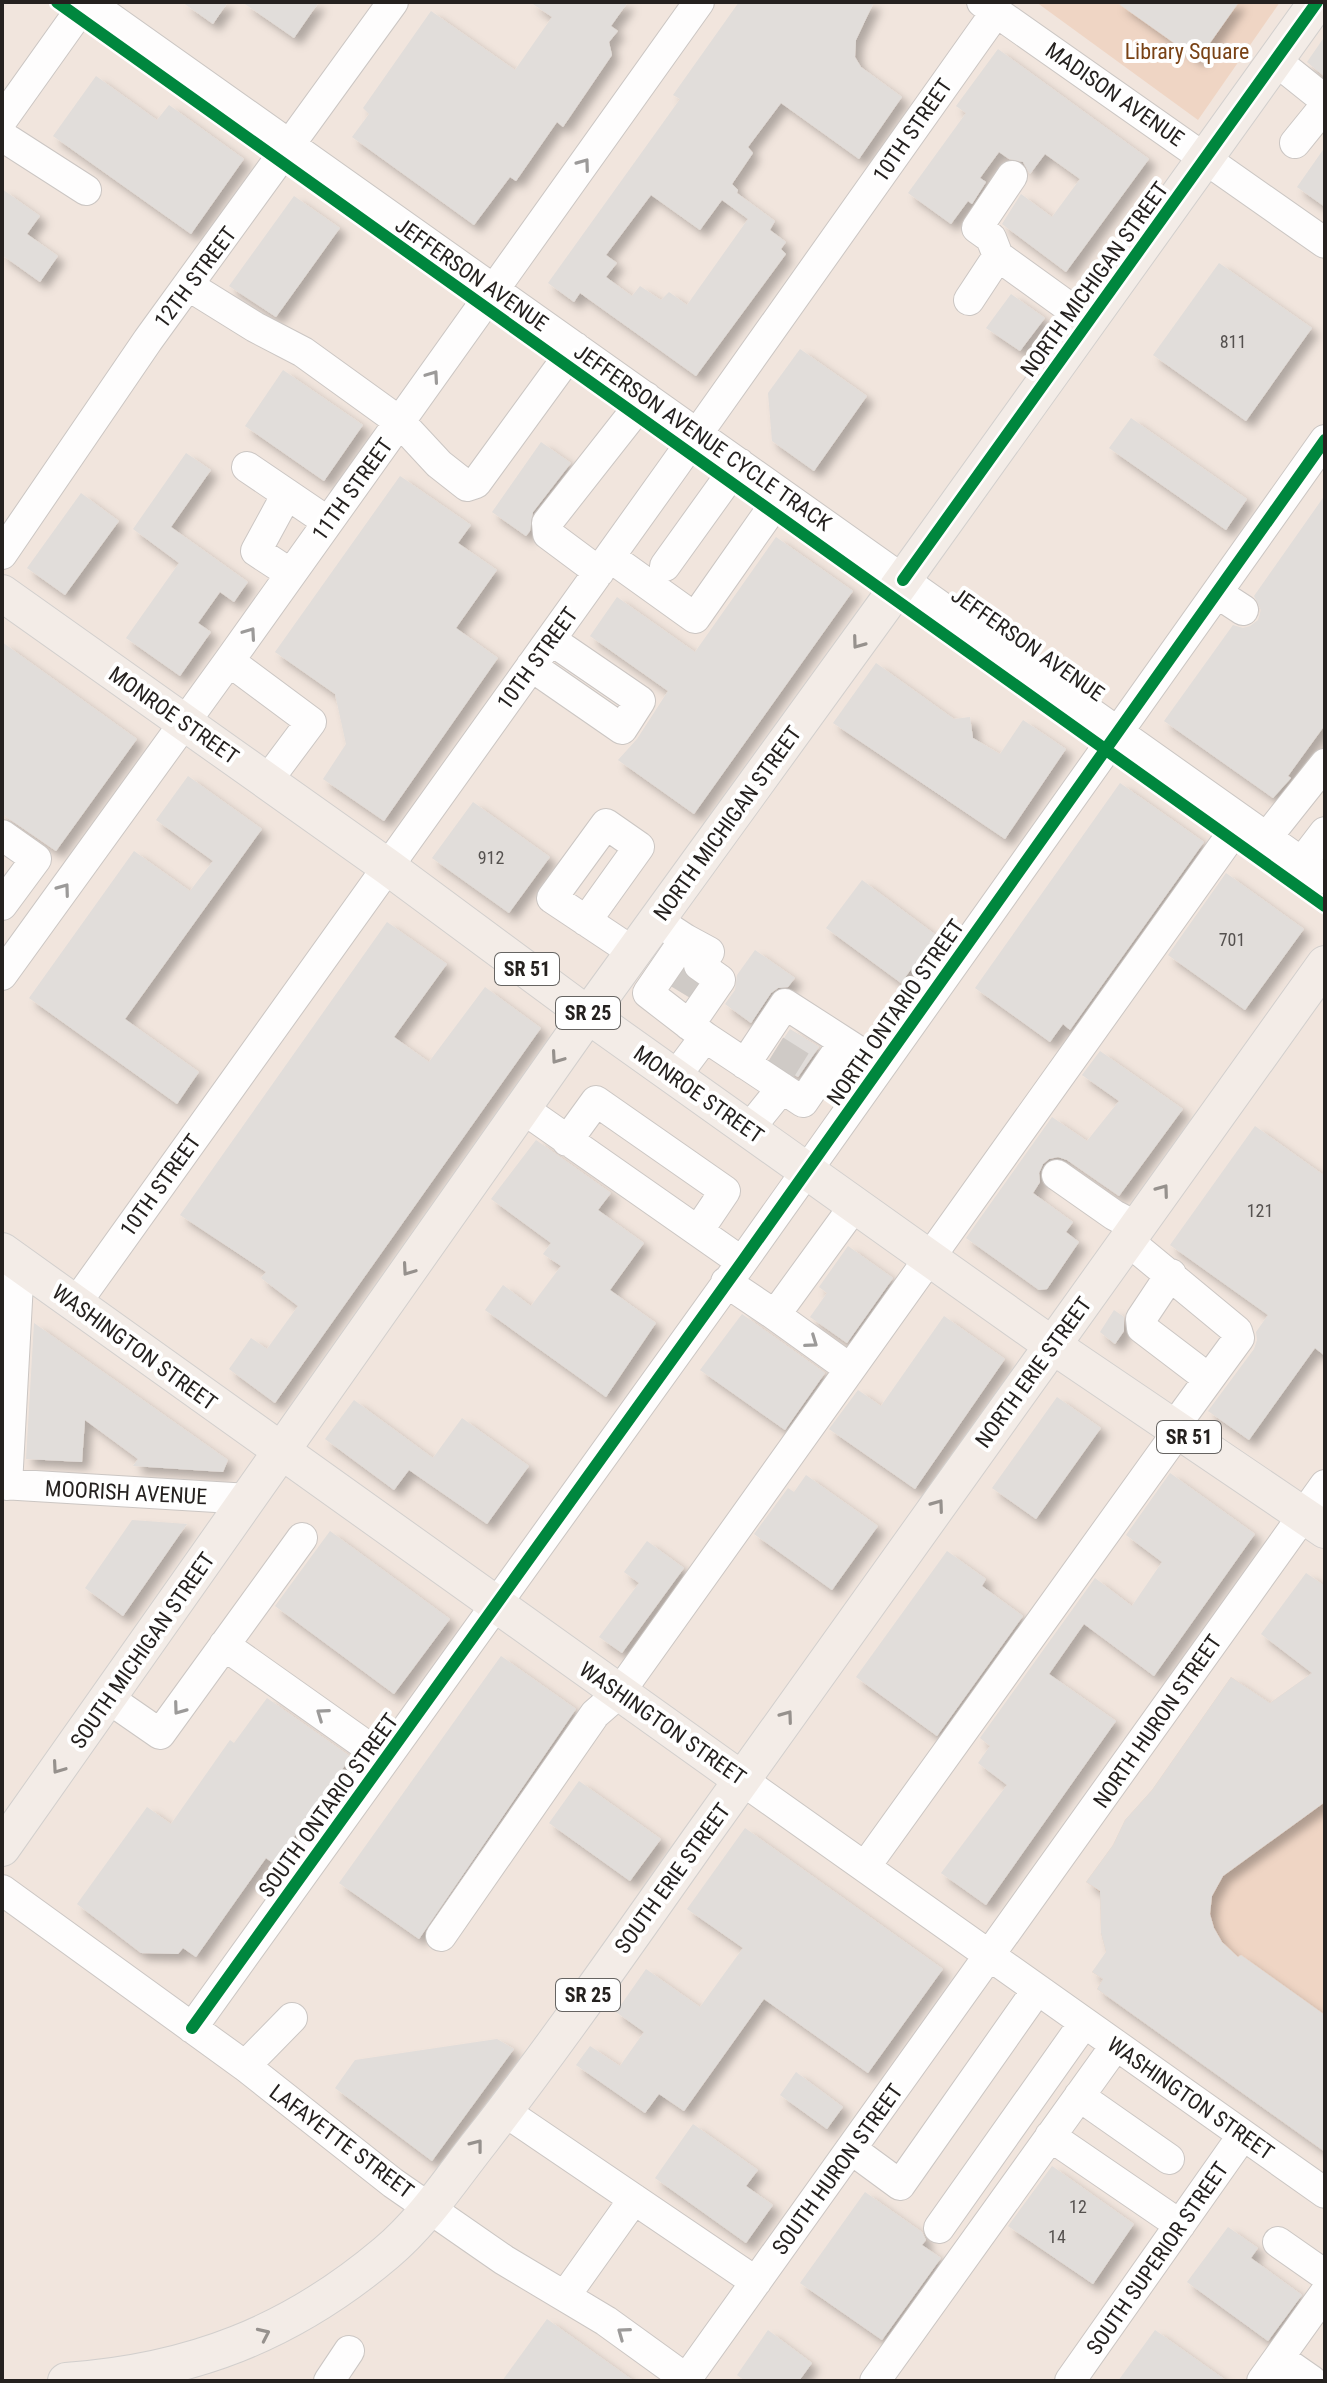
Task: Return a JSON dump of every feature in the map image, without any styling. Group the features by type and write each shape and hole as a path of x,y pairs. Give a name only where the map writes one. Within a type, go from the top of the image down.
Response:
{"main road":[{"name":"NORTH MICHIGAN STREET","path":"280,1452 633,952 685,983 903,580 1317,2"},
{"name":"MONROE STREET","path":"2,593 929,1258 1314,1523"},
{"name":"NORTH ERIE STREET","path":"742,1780 1325,964"},
{"name":"WASHINGTON STREET","path":"8,1258 76,1303 742,1780"},
{"name":"SOUTH MICHIGAN STREET","path":"2,1848 280,1452"},
{"name":"SOUTH ERIE STREET","path":"430,2207 504,2111 742,1780"},
{"name":"SR 25","path":"66,2381 203,2368 286,2323 335,2292 391,2249 430,2207"}],"street":[{"path":"2,120 87,2"},
{"name":"JEFFERSON AVENUE","path":"87,2 1314,871"},
{"name":"12TH STREET","path":"2,554 148,340 393,2"},
{"name":"11TH STREET","path":"2,975 699,2"},
{"name":"MADISON AVENUE","path":"989,7 1325,243"},
{"name":"10TH STREET","path":"76,1303 698,434 989,7"},
{"path":"1275,60 1316,120"},
{"path":"2,136 86,190"},
{"path":"1012,176 977,228 991,238 998,256 1088,321"},
{"path":"969,300 998,256"},
{"path":"189,286 255,327 303,352 400,422 439,464 467,486 476,483 575,347"},
{"path":"646,397 547,523 548,534 695,618 782,494"},
{"path":"665,566 739,463"},
{"name":"NORTH ONTARIO STREET","path":"496,1605 1217,593 1318,463"},
{"path":"247,467 328,522"},
{"path":"287,494 256,551 291,574"},
{"path":"1217,593 1243,610"},
{"path":"531,666 622,729 640,701 551,640"},
{"path":"558,684 577,658"},
{"path":"229,661 311,722 267,781"},
{"path":"1267,837 1323,769"},
{"path":"441,1936 595,1714 619,1693 1242,820"},
{"path":"1314,871 1325,832"},
{"path":"2,835 36,859 4,900 40,922"},
{"path":"586,921 633,952"},
{"path":"685,983 745,1064 778,1081 803,1102 844,1042"},
{"path":"675,1077 685,983"},
{"path":"745,1064 785,1004 809,1027 844,1042 881,1066"},
{"path":"749,1129 778,1081"},
{"path":"567,1141 596,1101 725,1191 698,1231"},
{"path":"522,1108 698,1231 775,1315 850,1369"},
{"path":"865,1867 1239,1338 1237,1331 1171,1274 1114,1215 1057,1175"},
{"path":"775,1315 855,1205"},
{"path":"4,1485 8,1258"},
{"path":"1171,1274 1141,1319 1142,1328 1209,1379"},
{"name":"MOORISH AVENUE","path":"4,1485 249,1499"},
{"name":"NORTH HURON STREET","path":"989,1957 1314,1523 1325,1485"},
{"path":"108,1698 160,1734 302,1538"},
{"name":"SOUTH ONTARIO STREET","path":"192,2028 496,1605"},
{"path":"224,1645 385,1759"},
{"name":"WASHINGTON STREET","path":"742,1780 1325,2193"},
{"name":"LAFAYETTE STREET","path":"2,1890 245,2066 375,2170 504,2260 606,2321 687,2380"},
{"name":"SOUTH HURON STREET","path":"687,2380 989,1957"},
{"path":"851,2149 900,2185 1037,1990"},
{"path":"245,2066 292,2018"},
{"path":"939,2228 1084,2023"},
{"path":"875,2381 1116,2045"},
{"path":"1079,2096 1169,2159"},
{"path":"504,2111 756,2282"},
{"name":"SOUTH SUPERIOR STREET","path":"1070,2381 1243,2135"},
{"path":"1050,2136 1180,2225"},
{"path":"565,2296 634,2199"},
{"path":"1278,2242 1325,2275"},
{"path":"1312,2381 1270,2370 1325,2293"},
{"path":"329,2381 349,2351"}],"shaded area":[{"path":"2,2 1325,2 1325,2381 2,2381"}],"green space":[{"name":"Library Square","path":"1036,2 1280,2 1198,120"},
{"path":"1325,1664 1325,2152 1097,1989 1103,1979 1092,1972 1107,1956 1101,1933 1100,1892 1086,1882 1113,1845 1125,1820 1152,1790 1231,1677 1270,1703"}],"building":[{"path":"182,2 228,2 213,24"},
{"path":"242,2 319,2 294,38"},
{"path":"530,2 628,2 611,26 618,31 609,42 612,55 563,127 557,122 516,181 510,177 474,225 352,137 369,114 363,108 431,11 515,70 552,17"},
{"path":"739,2 874,2 856,40 855,57 861,67 902,97 859,159 781,103 748,147 753,153 732,184 737,193 775,221 770,230 786,242 781,249 786,254 696,376 580,293 574,302 548,283 680,99 673,95","holes":["651,195 700,230 722,200 748,219 687,305 669,292 661,300 640,286 632,296 606,277 617,263 606,255"]},
{"path":"1116,2 1239,2 1198,60"},
{"path":"1325,36 1325,77 1307,62"},
{"path":"998,49 1149,159 1066,272 1002,224 1021,194 1052,217 1080,179 1045,154 1030,174 1023,162 1009,159 999,152 980,178 986,182 972,204 968,201 951,224 908,193 966,113 956,106"},
{"path":"96,76 157,120 169,105 244,159 191,234 53,136"},
{"path":"1325,147 1325,207 1297,187"},
{"path":"2,189 40,216 27,234 58,256 40,282 2,255"},
{"path":"294,196 340,228 276,317 229,286"},
{"path":"1219,263 1312,328 1246,421 1153,355"},
{"path":"1011,294 1045,318 1020,351 986,328"},
{"path":"800,349 867,396 814,471 772,441 768,393"},
{"path":"283,370 363,425 324,481 245,426"},
{"path":"1131,418 1247,499 1226,530 1109,448"},
{"path":"541,442 571,463 533,512 530,531 526,536 492,512"},
{"path":"186,453 211,470 171,527 248,582 234,602 220,592 198,623 211,632 180,676 126,638 179,563 133,529"},
{"path":"400,476 471,525 458,543 497,570 456,628 498,658 384,821 323,779 346,744 335,694 275,652"},
{"path":"81,493 119,521 65,595 27,568"},
{"path":"1325,495 1325,725 1288,776 1291,778 1273,798 1164,721 1233,625 1243,628 1258,620 1261,610 1254,596"},
{"path":"776,537 853,591 694,814 618,760 637,739 668,691 590,636 617,597 695,652"},
{"path":"2,642 137,739 56,851 2,814"},
{"path":"876,663 954,719 970,717 973,738 1000,754 1023,720 1066,749 1005,839 833,723"},
{"path":"188,776 262,829 125,1019 199,1072 177,1104 29,998 134,851 190,891 213,861 156,820"},
{"path":"1120,783 1204,842 1070,1030 1063,1024 1050,1042 975,988"},
{"path":"473,802 550,857 509,913 432,858"},
{"path":"1226,873 1304,929 1245,1010 1168,955"},
{"path":"862,880 936,935 901,983 826,928"},
{"path":"387,922 447,964 394,1037 429,1062 485,987 541,1028 275,1403 229,1369 251,1338 267,1349 298,1306 261,1278 266,1272 180,1215"},
{"path":"755,950 795,978 788,987 771,993 751,1023 725,1004 735,990 737,975"},
{"path":"790,1029 819,1047 798,1077 770,1059"},
{"path":"1100,1051 1183,1109 1119,1196 1067,1160 1058,1157 1043,1164 1039,1173 1040,1182 1033,1193 1073,1222 1066,1232 1079,1242 1047,1289 1039,1290 966,1238 1052,1117 1087,1141 1119,1101 1082,1075"},
{"path":"1255,1126 1325,1176 1325,1356 1315,1348 1249,1440 1208,1411 1254,1349 1256,1332 1268,1315 1170,1245"},
{"path":"536,1140 611,1193 598,1210 644,1243 610,1290 656,1323 606,1397 485,1310 503,1285 531,1306 561,1266 543,1254 551,1243 491,1199"},
{"path":"848,1246 893,1278 847,1343 810,1317 827,1293 819,1287"},
{"path":"1114,1310 1124,1317 1124,1331 1115,1344 1100,1332"},
{"path":"742,1314 825,1373 785,1430 700,1370"},
{"path":"944,1316 1005,1359 915,1489 829,1429 858,1390 881,1406"},
{"path":"34,1323 228,1460 223,1472 133,1466 138,1459 85,1420 82,1462 26,1459"},
{"path":"1057,1397 1101,1428 1036,1519 992,1488"},
{"path":"354,1400 433,1458 462,1418 529,1466 487,1524 409,1470 394,1490 325,1439"},
{"path":"1170,1473 1255,1534 1154,1676 1084,1624 1049,1674 1116,1721 986,1905 941,1873 1007,1785 978,1763 990,1746 980,1738 1095,1578 1132,1606 1162,1562 1126,1535"},
{"path":"806,1475 878,1526 832,1590 754,1534 788,1488 794,1492"},
{"path":"132,1520 187,1524 123,1616 85,1588"},
{"path":"330,1531 450,1619 394,1694 275,1606"},
{"path":"647,1541 684,1568 622,1653 599,1637 639,1583 624,1572"},
{"path":"947,1551 986,1579 982,1586 1023,1616 937,1736 856,1677"},
{"path":"1306,1573 1325,1586 1325,1802 1223,1876 1212,1896 1210,1914 1222,1942 1238,1957 1241,1955 1325,2015 1325,2152 1097,1989 1103,1979 1092,1972 1106,1952 1101,1933 1100,1891 1086,1882 1113,1845 1125,1820 1152,1790 1231,1677 1270,1703 1312,1673 1261,1634"},
{"path":"501,1656 576,1709 419,1939 339,1883"},
{"path":"267,1698 351,1757 286,1848 289,1850 277,1866 266,1858 196,1957 183,1948 178,1954 141,1953 77,1904 147,1807 171,1824 230,1740 234,1743"},
{"path":"579,1781 661,1839 630,1881 549,1823"},
{"path":"745,1828 943,1969 868,2073 764,1999 684,2111 659,2094 645,2113 576,2065 590,2046 620,2066 644,2032 616,2012 646,1969 700,2007 743,1948 687,1909"},
{"path":"497,2039 514,2049 432,2161 335,2088 355,2060"},
{"path":"796,2072 843,2107 827,2129 780,2095"},
{"path":"693,2124 758,2170 746,2186 773,2205 746,2243 655,2178"},
{"path":"1052,2166 1134,2224 1093,2284 1008,2226"},
{"path":"865,2192 922,2232 926,2240 922,2245 941,2258 882,2340 800,2283"},
{"path":"1228,2227 1258,2248 1251,2258 1302,2295 1268,2341 1187,2282"},
{"path":"547,2319 634,2381 502,2381"},
{"path":"768,2330 812,2363 799,2381 745,2381 737,2375"},
{"path":"1155,2330 1227,2381 1118,2381"}],"tunnel":[{"path":"682,993 693,975"},
{"path":"780,1071 805,1031"}],"cycle path":[{"name":"JEFFERSON AVENUE CYCLE TRACK","path":"57,2 1325,906"},
{"path":"903,580 1317,2"},
{"path":"192,2028 742,1262 1325,440"}]}
